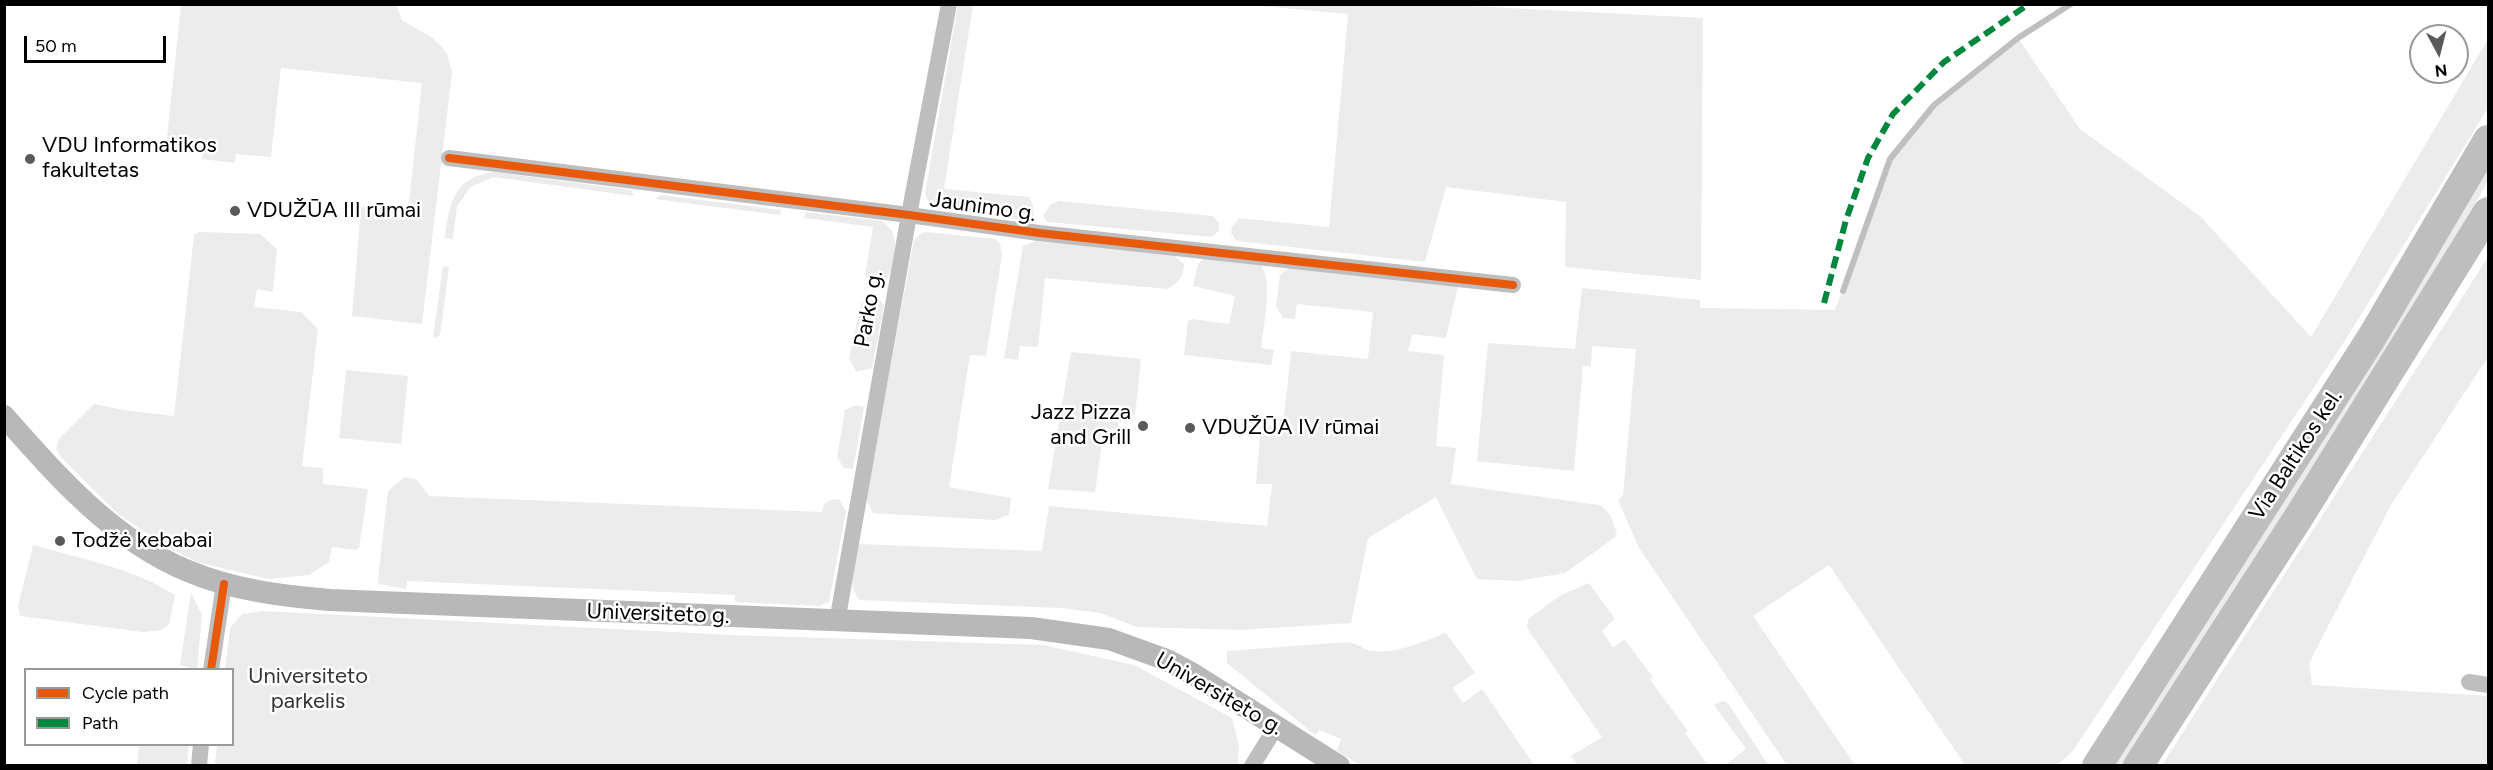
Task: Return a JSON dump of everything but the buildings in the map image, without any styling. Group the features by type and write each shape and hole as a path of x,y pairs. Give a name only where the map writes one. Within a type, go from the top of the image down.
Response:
{"highway":[{"name":"Via Baltikos kel.","path":"2097,765 2372,337 2488,140"},
{"name":"Via Baltikos kel.","path":"2138,765 2300,515 2488,212"},
{"path":"2076,765 2124,724"}],"main road":[{"name":"Universiteto g.","path":"4,416 56,474 121,532 187,571 224,584 278,596 339,601 1031,628 1109,639 1167,660 1338,765"}],"street":[{"name":"Parko g.","path":"837,622 949,4"},
{"name":"Jaunimo g.","path":"449,158 1038,233 1513,285"},
{"path":"211,668 224,584"},
{"path":"2469,682 2488,685"},
{"path":"1252,765 1276,726"},
{"path":"199,765 201,746"}],"green space":[{"path":"958,4 973,5 944,189 1029,197 1034,211 1032,219 931,208 925,194"},
{"path":"181,5 396,5 402,20 433,38 447,53 452,72 422,324 352,316 361,207 408,211 422,83 281,68 271,157 236,154 235,163 202,159 202,151 166,147"},
{"path":"1251,5 1451,5 1703,18 1701,280 1565,267 1566,202 1446,187 1425,262 1237,241 1231,233 1232,227 1239,218 1329,227 1348,14"},
{"path":"2018,38 2080,129 2200,216 2311,337 2461,84 2469,84 2469,71 2488,39 2488,108 2346,339 2072,752 2057,765 1965,765 1829,565 1753,616 1855,765 1787,765 1639,548 1618,500 1623,495 1636,349 1592,346 1591,366 1583,366 1574,471 1477,461 1488,343 1575,349 1582,288 1700,300 1700,308 1835,310 1890,159 1934,105"},
{"path":"2488,165 2488,180 2467,220 2299,494 2123,765 2112,766"},
{"path":"494,172 631,190 634,196 493,177 471,187 457,206 453,239 445,238 451,203 456,194 470,180"},
{"path":"661,195 781,210 780,215 654,199"},
{"path":"1059,201 1213,216 1219,223 1219,231 1212,237 1047,222 1043,216 1050,205"},
{"path":"805,212 882,221 888,226 893,234 895,248 891,269 883,285 873,284 865,276 873,227 804,218"},
{"path":"199,232 260,234 277,249 273,292 257,289 254,307 301,312 318,329 302,466 323,468 323,484 368,489 359,548 355,550 332,547 329,562 309,575 268,579 197,562 164,545 118,514 60,456 56,449 59,439 94,404 174,416 194,235"},
{"path":"925,232 995,239 1001,247 1002,255 986,356 970,355 949,487 1011,498 1009,515 995,520 873,513 866,500 914,240"},
{"path":"1036,241 1173,255 1184,264 1184,269 1180,279 1168,289 1045,278 1038,347 1020,346 1018,360 1004,358 1023,246"},
{"path":"2488,257 2488,357 2391,505 2309,663 2312,685 2488,696 2488,765 2162,765"},
{"path":"1205,258 1260,264 1264,271 1267,291 1261,348 1274,350 1271,365 1184,355 1188,321 1192,319 1229,324 1235,296 1193,286 1198,264"},
{"path":"443,266 449,267 440,336 433,338"},
{"path":"1290,267 1458,286 1446,338 1412,334 1408,351 1444,355 1436,446 1456,448 1451,484 1599,505 1611,517 1617,534 1614,538 1565,573 1517,581 1477,579 1436,497 1368,538 1351,623 1240,630 1137,627 1100,613 1061,608 860,600 852,581 857,544 1042,551 1049,506 1267,526 1272,484 1256,484 1261,425 1283,426 1291,351 1368,359 1373,312 1297,304 1295,319 1283,318 1276,306 1280,275"},
{"path":"867,299 880,300 884,306 872,368 856,372 849,358 861,304"},
{"path":"1071,352 1141,359 1135,415 1119,413 1118,430 1104,429 1095,492 1048,489"},
{"path":"346,370 408,376 401,444 339,438"},
{"path":"855,405 864,407 853,469 844,468 837,457 845,410"},
{"path":"405,477 416,479 429,496 822,512 824,504 839,499 846,511 829,602 820,606 735,602 735,595 407,581 406,589 379,584 378,579 388,491"},
{"path":"33,545 124,571 175,595 169,625 161,630 143,632 20,616 18,606"},
{"path":"1589,583 1615,619 1602,631 1613,648 1624,639 1653,677 1650,680 1688,731 1685,733 1708,765 1578,765 1571,756 1602,737 1527,628 1528,619 1561,595"},
{"path":"191,593 202,615 197,668 180,665"},
{"name":"Universiteto parkelis","path":"262,611 731,635 1043,645 1134,665 1232,718 1239,745 1238,765 215,765 217,746 234,746 234,668 225,668 230,628 242,614"},
{"path":"1446,633 1475,673 1452,688 1463,703 1482,689 1534,765 1360,765 1337,751 1341,739 1320,730 1315,735 1227,663 1227,651 1347,642 1370,651 1392,651"},
{"path":"1723,701 1728,703 1768,765 1725,765 1746,749 1714,705"},
{"path":"139,746 189,746 187,765 137,765"}],"waterway":[{"path":"1843,291 1890,159 1934,105 2018,38 2071,4"}],"marked path":[{"path":"1824,303 1846,220 1868,158 1893,114 1944,62 2029,4"}],"cycle path":[{"path":"449,158 1039,233 1513,285"},
{"path":"211,668 224,584"}],"place":[{"name":"VDU Informatikos fakultetas","path":"30,159"},
{"name":"VDUŽŪA III rūmai","path":"235,211"},
{"name":"Jazz Pizza and Grill","path":"1143,426"},
{"name":"VDUŽŪA IV rūmai","path":"1190,428"},
{"name":"Todžė kebabai","path":"60,541"}]}
